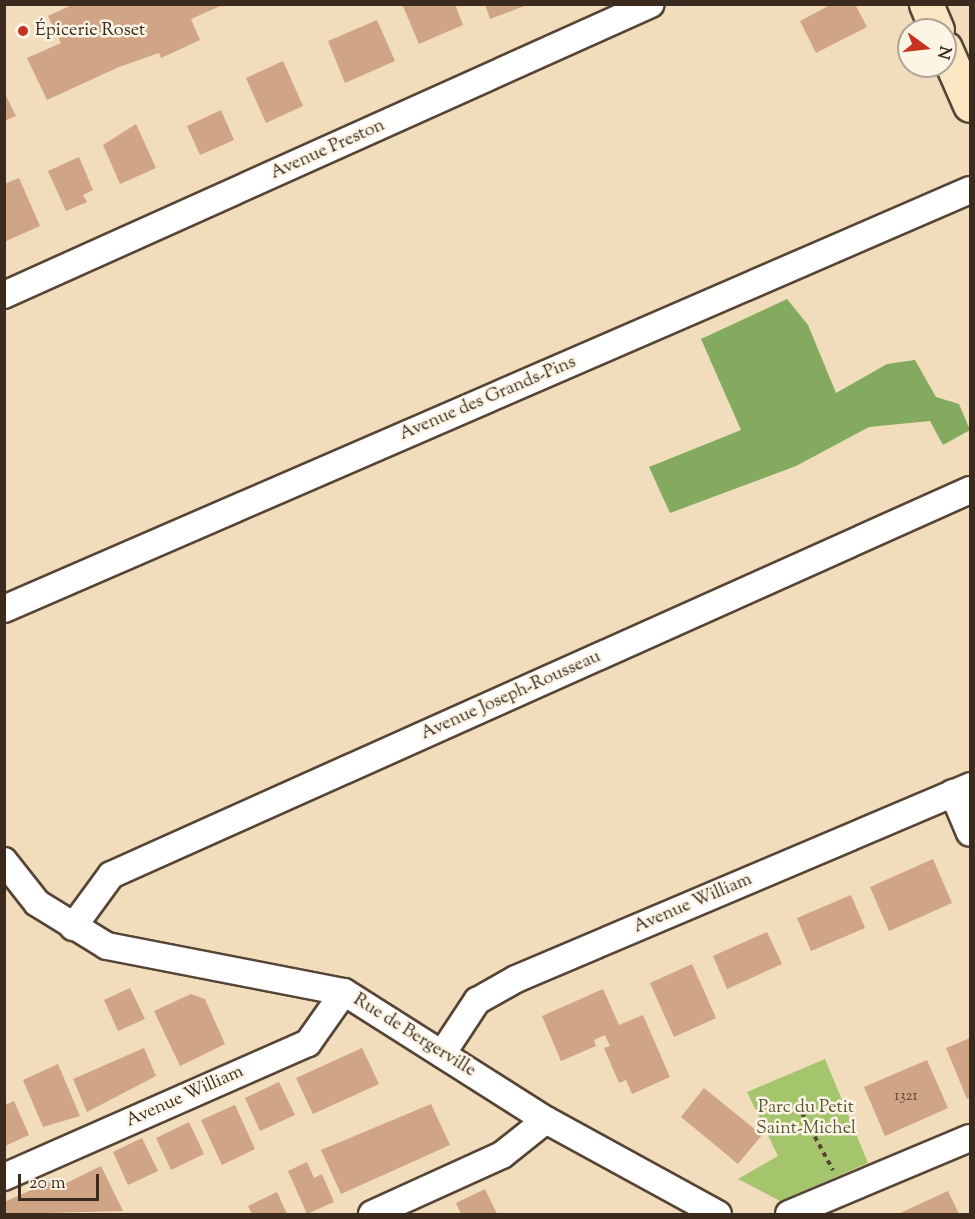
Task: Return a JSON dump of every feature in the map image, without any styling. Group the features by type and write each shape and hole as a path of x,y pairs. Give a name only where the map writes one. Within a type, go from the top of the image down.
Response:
{"street":[{"name":"Avenue Preston","path":"4,295 651,4"},
{"path":"926,4 932,18"},
{"path":"957,75 970,105"},
{"name":"Avenue des Grands-Pins","path":"4,609 970,190"},
{"name":"Avenue Joseph-Rousseau","path":"73,927 111,875 970,490"},
{"path":"962,790 970,833"},
{"name":"Avenue William","path":"442,1054 477,1001 516,979 962,790"},
{"name":"Rue de Bergerville","path":"4,861 37,903 107,946 344,992 546,1120 718,1215"},
{"name":"Avenue William","path":"4,1177 308,1043 344,992"},
{"path":"372,1215 502,1155 546,1120"},
{"path":"789,1215 970,1138"}],"path":[{"path":"802,1113 844,1192"}],"green space":[{"path":"787,299 808,325 836,393 887,364 915,360 936,397 959,404 970,430 943,445 930,421 869,427 796,466 670,513 649,467 741,430 701,339"},
{"name":"Parc du Petit Saint-Michel","path":"825,1059 868,1163 780,1201 738,1179 778,1156 747,1092"}],"building":[{"path":"74,4 225,4 191,19 200,40 161,58 159,53 119,67 47,100 27,58 61,43 48,16"},
{"path":"402,4 455,4 463,25 419,44"},
{"path":"485,4 527,4 527,5 490,19"},
{"path":"832,4 855,4 867,27 816,53 800,21"},
{"path":"377,20 395,61 345,83 328,41"},
{"path":"283,61 303,106 266,123 246,78"},
{"path":"4,92 16,116 4,121"},
{"path":"221,110 234,140 200,155 187,126"},
{"path":"136,124 156,168 120,184 103,145"},
{"path":"79,157 93,190 83,195 87,202 66,211 48,171"},
{"path":"19,178 40,226 4,242 4,184"},
{"path":"933,859 952,903 889,931 870,887"},
{"path":"851,895 865,928 811,951 797,918"},
{"path":"767,932 782,964 727,989 713,956"},
{"path":"692,964 716,1018 674,1037 650,983"},
{"path":"130,988 145,1019 118,1031 104,1000"},
{"path":"603,989 619,1025 643,1015 670,1077 632,1094 626,1080 619,1083 604,1048 610,1046 605,1035 594,1040 596,1046 561,1061 542,1016"},
{"path":"191,994 205,999 225,1044 180,1066 154,1011"},
{"path":"970,1038 970,1097 967,1099 946,1048"},
{"path":"144,1048 156,1076 87,1112 73,1079"},
{"path":"362,1048 379,1084 313,1114 296,1078"},
{"path":"927,1060 948,1108 885,1136 864,1087"},
{"path":"58,1064 80,1116 43,1127 23,1080"},
{"path":"279,1082 295,1115 260,1131 245,1098"},
{"path":"704,1088 762,1135 738,1164 681,1117"},
{"path":"14,1101 29,1135 5,1146 5,1105"},
{"path":"431,1104 450,1145 341,1194 321,1150"},
{"path":"235,1105 255,1149 222,1165 201,1120"},
{"path":"189,1122 204,1154 171,1170 156,1138"},
{"path":"142,1138 158,1171 128,1185 113,1152"},
{"path":"307,1162 314,1178 322,1174 334,1202 307,1214 288,1171"},
{"path":"101,1166 123,1211 4,1214 4,1202 52,1181 56,1188"},
{"path":"485,1189 497,1214 461,1214 456,1203"},
{"path":"948,1191 959,1214 898,1214"},
{"path":"277,1192 287,1214 252,1214 248,1206"}],"place":[{"name":"Épicerie Roset","path":"23,31"}]}
